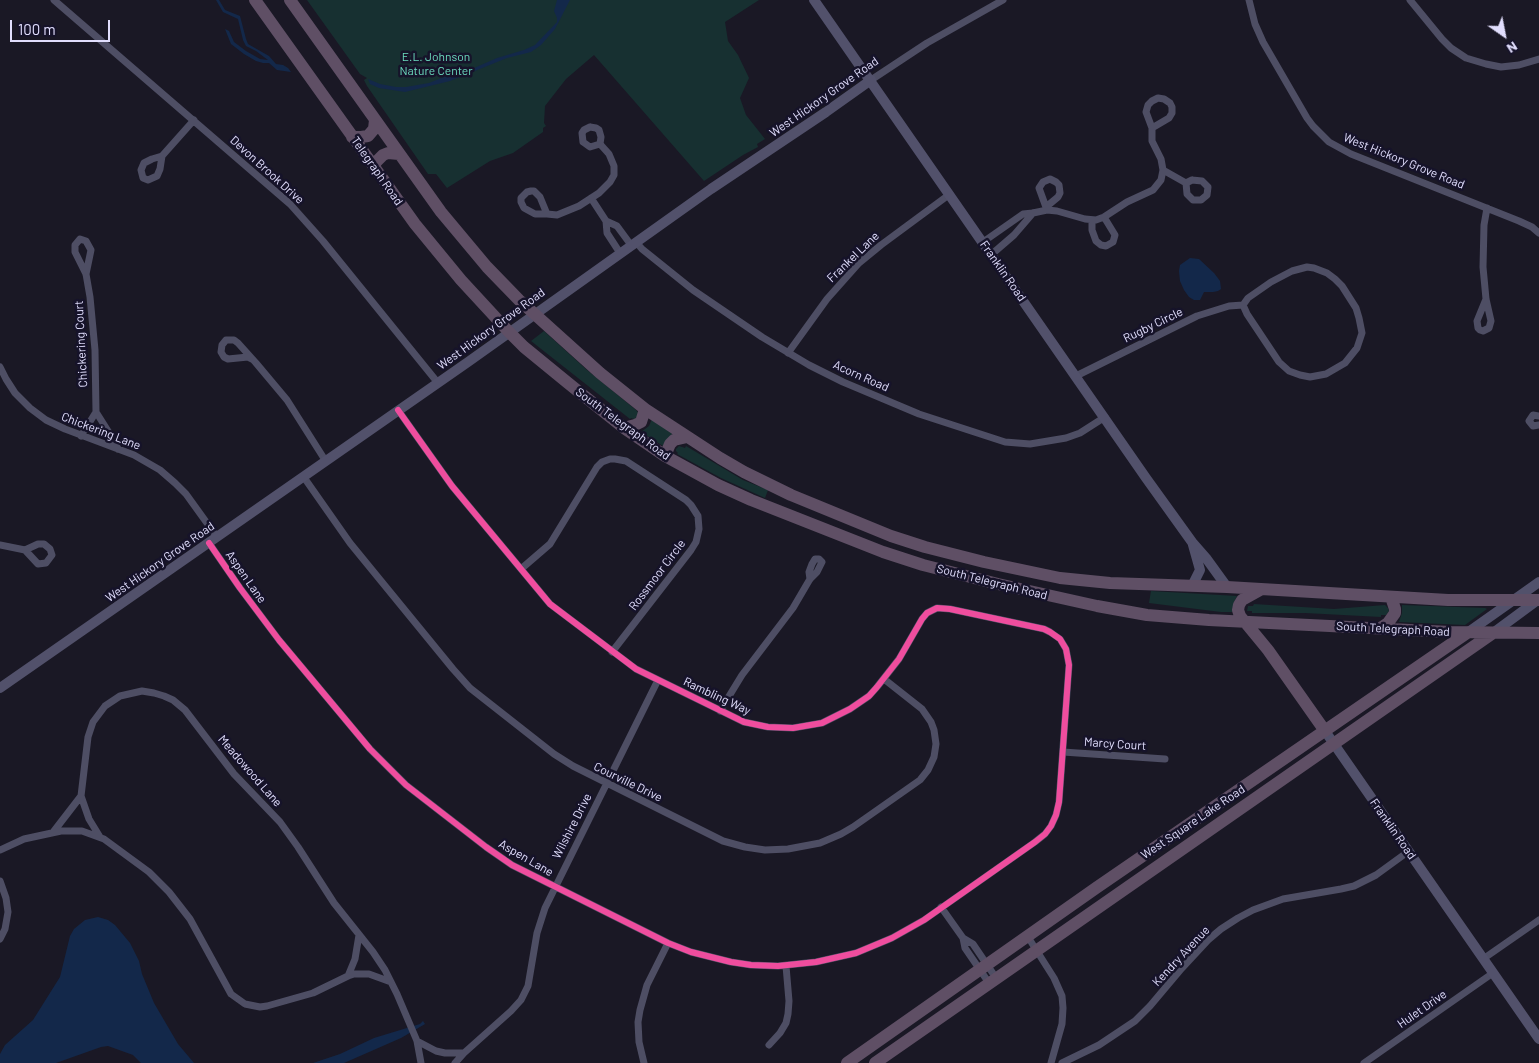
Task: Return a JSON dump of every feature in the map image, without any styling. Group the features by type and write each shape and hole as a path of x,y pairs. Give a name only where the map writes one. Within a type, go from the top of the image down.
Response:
{"highway":[{"name":"Telegraph Road","path":"255,0 352,137 439,254 510,332"},
{"path":"290,0 423,188 487,267 534,315"},
{"path":"352,137 361,138 368,136 374,129 375,120"},
{"path":"374,167 383,155 388,153 399,154"},
{"name":"South Telegraph Road","path":"534,315 613,384 645,409 744,472 791,495 873,529 925,547 1060,578 1110,583 1227,587 1391,597 1511,601 1539,600"},
{"name":"South Telegraph Road","path":"510,332 524,346 624,428 665,456 710,481 750,500 839,536 923,565 1007,586 1147,615 1466,633 1539,632"},
{"path":"624,428 640,422 645,409"},
{"path":"665,456 670,444 674,440 687,437"},
{"path":"1243,621 1238,610 1239,605 1242,600 1260,590"},
{"path":"1379,629 1388,623 1395,613 1391,597"},
{"name":"Franklin Road","path":"1243,621 1268,650 1325,731"},
{"name":"West Square Lake Road","path":"847,1063 1096,888 1466,633"},
{"name":"West Square Lake Road","path":"875,1063 1493,633"}],"street":[{"name":"Devon Brook Drive","path":"54,0 279,193 323,241 438,383"},
{"name":"Franklin Road","path":"814,0 1192,542 1227,587"},
{"name":"West Hickory Grove Road","path":"0,688 890,66 1003,0"},
{"name":"West Hickory Grove Road","path":"1249,0 1257,29 1263,42 1307,118 1321,135 1338,148 1351,154 1536,227 1539,233"},
{"path":"1410,0 1442,39 1466,58 1501,67 1520,65 1539,59"},
{"path":"983,242 1023,214 1047,208 1092,220 1104,217 1127,202 1153,190 1160,180 1163,170 1160,155 1152,141 1152,128 1147,116 1147,108 1155,99 1164,99 1170,103 1172,113 1169,118 1152,128"},
{"path":"162,156 194,120"},
{"path":"547,214 557,215 566,212 591,198 610,182 614,171 613,161 600,144"},
{"path":"1163,170 1186,184"},
{"name":"Frankel Lane","path":"788,353 827,299 859,263 881,244 950,194"},
{"path":"591,198 606,221 607,233 620,253"},
{"path":"1486,299 1483,244 1487,208"},
{"path":"992,254 1014,235 1033,213"},
{"path":"1092,220 1092,230 1096,241 1101,246 1106,246 1113,242 1115,235 1104,217"},
{"name":"Acorn Road","path":"606,221 617,226 634,244 704,298 762,338 843,382 919,414 1005,442 1030,444 1066,438 1080,433 1105,417"},
{"path":"1299,268 1314,268 1327,273 1335,279 1348,294 1362,327 1362,338 1354,353 1339,367 1318,376 1300,375 1285,368 1279,362 1243,305 1256,292 1286,274 1299,268"},
{"name":"Chickering Court","path":"86,274 93,324 96,412"},
{"name":"Rugby Circle","path":"1076,376 1197,316 1220,308 1243,305"},
{"path":"252,359 287,400 325,460"},
{"name":"Chickering Lane","path":"0,367 10,386 30,408 52,423 148,462 166,475 193,504 213,540"},
{"name":"Rambling Way","path":"398,410 447,479 550,604 636,669 744,722 762,727 804,727 829,720 850,710 869,696 907,647 922,619 927,613 937,608 950,608 1044,629 1060,639 1069,658 1058,808 1054,820 1045,834 1035,842 941,907"},
{"path":"81,436 96,412 118,449"},
{"path":"1539,416 1533,415 1529,420 1533,426 1539,425"},
{"name":"Rossmoor Circle","path":"521,569 550,544 597,467 602,462 610,459 626,461 692,505 699,522 696,542 612,652"},
{"name":"Courville Drive","path":"303,476 355,549 470,688 554,754 573,766 718,838 737,845 765,850 788,849 809,846 831,839 853,827 915,785 928,770 934,757 936,737 934,730 927,716 917,704 884,678"},
{"name":"Aspen Lane","path":"213,540 240,588 279,640 386,767 412,790 494,854 554,887 668,943 691,952 750,965 786,966 823,961 865,950 908,929 941,907"},
{"name":"Franklin Road","path":"1192,542 1200,570 1192,586"},
{"path":"0,545 25,550"},
{"path":"720,711 742,675 793,608 810,579"},
{"name":"West Square Lake Road","path":"1466,633 1539,582"},
{"name":"West Square Lake Road","path":"1493,633 1539,600"},
{"name":"Wilshire Drive","path":"455,1063 486,1032 511,1011 524,995 528,986 538,926 554,887 658,680"},
{"name":"Meadowood Lane","path":"100,836 89,819 81,796 88,737 93,722 100,711 111,701 126,694 148,692 173,700 185,710 234,774 280,822 298,847 334,903 373,952 391,982 417,1041"},
{"name":"Franklin Road","path":"1325,731 1539,1039"},
{"name":"Marcy Court","path":"1063,752 1165,759"},
{"path":"54,832 81,796"},
{"path":"0,850 24,839 54,832 76,830 100,836 149,872 169,892 190,919 231,994 245,1004 260,1007 267,1006 313,993 348,976 362,973 391,982"},
{"name":"Kendry Avenue","path":"1062,1063 1099,1045 1135,1021 1208,940 1238,918 1253,910 1283,899 1354,886 1376,875 1409,852"},
{"path":"0,881 6,898 8,912 5,929 0,939"},
{"path":"941,907 962,938 973,944 984,968 993,981"},
{"path":"1483,959 1539,920"},
{"path":"348,976 355,959 359,935"},
{"path":"1028,937 1060,989 1062,1024 1051,1063"},
{"path":"644,1063 639,1042 638,1022 640,1010 647,985 668,943"},
{"path":"769,1045 780,1033 786,1023 788,1014 789,1001 786,966"},
{"name":"Hulet Drive","path":"1364,1063 1493,973"},
{"path":"417,1041 436,1051 464,1053"},
{"path":"417,1041 421,1063"}],"green space":[{"name":"E.L. Johnson Nature Center","path":"307,0 759,0 725,22 728,41 738,55 749,78 740,98 746,115 765,139 757,144 758,147 704,181 594,55 566,79 545,106 544,123 546,126 543,128 543,132 513,153 490,161 447,188 436,174 428,174 367,86 364,80 367,78 360,74"},
{"path":"544,331 640,415 630,419 531,341"},
{"path":"652,419 673,433 663,446 641,432 649,426"},
{"path":"679,446 685,448 686,446 743,480 768,490 765,498 721,478 677,454 676,449"},
{"path":"1151,591 1237,596 1232,612 1221,612 1149,603"},
{"path":"1254,604 1334,609 1385,605 1389,611 1386,615 1381,615 1381,617 1305,613 1252,613 1252,611 1247,611 1248,606 1253,606"},
{"path":"1402,605 1487,609 1465,625 1399,622"}],"water":[{"path":"216,0 219,0 225,10 240,16 248,44 269,56 276,64 288,68 291,72 277,70 269,63 256,61 231,44 225,29 229,31 234,42 246,51 260,59 268,60 246,46 238,19 223,12"},
{"path":"557,0 570,0 555,29 541,45 531,52 507,58 450,81 405,92 379,88 370,84 368,79 380,84 396,87 429,83 444,77 456,76 497,58 524,50 535,45 557,22 554,11"},
{"path":"1190,258 1199,259 1214,273 1220,281 1221,289 1213,292 1204,292 1200,300 1194,300 1189,297 1180,281 1179,271 1180,265"},
{"path":"98,917 108,920 115,925 130,943 139,961 142,974 154,1003 178,1044 194,1063 141,1063 133,1055 108,1046 56,1063 0,1063 0,1054 5,1045 33,1020 60,977 70,936 74,929 85,920"},
{"path":"423,1021 425,1024 401,1038 344,1063 313,1063 340,1054 374,1038 420,1024"}],"cycle path":[{"path":"209,543 279,640 370,749 406,785 512,865 668,943 691,952 731,962 778,966 816,962 856,953 892,938 924,920 1035,842 1051,826 1059,802 1069,665 1066,649 1060,639 1050,632 1044,629 950,609 937,608 927,613 922,619 899,659 877,687 869,696 850,709 822,723 793,728 768,727 744,722 636,669 550,604 452,486 398,410"}]}
